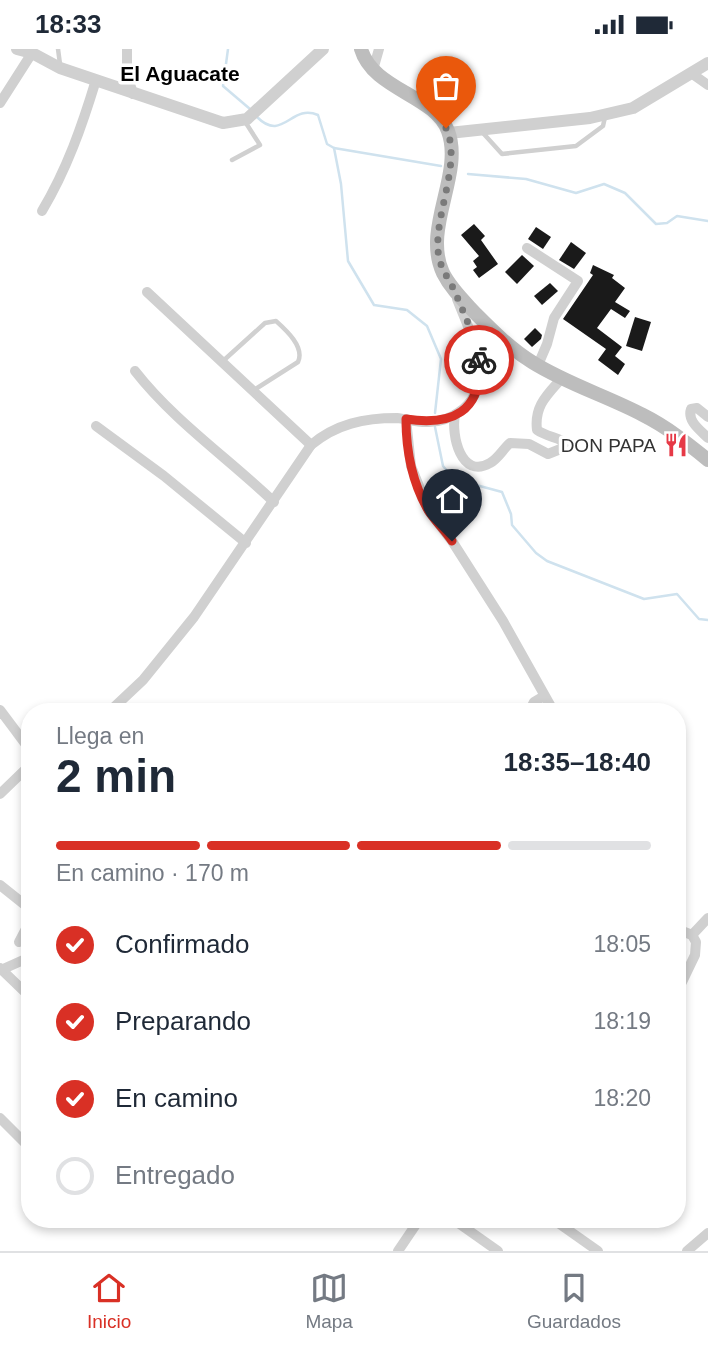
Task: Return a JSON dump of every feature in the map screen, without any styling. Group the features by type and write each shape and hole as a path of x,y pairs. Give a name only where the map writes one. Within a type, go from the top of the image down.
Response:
{"main road":[{"path":"361,49 373,70 424,105 449,133 451,153 438,225 438,249 443,273 455,292 506,344 538,366 644,416 679,437 708,460"}],"street":[{"path":"17,49 32,53 60,68 223,123 245,119 264,105 323,49"},
{"path":"127,49 127,74 133,94"},
{"path":"373,70 379,49"},
{"path":"0,103 32,53"},
{"path":"449,133 605,115 633,108 708,63"},
{"path":"691,73 708,85"},
{"path":"43,211 61,179 96,80"},
{"path":"527,249 578,281 554,318 538,366"},
{"path":"147,292 312,445"},
{"path":"119,703 143,680 194,617 312,445 323,435 348,423 406,419 428,422 455,415 471,401 476,392 478,356 455,292"},
{"path":"135,371 174,415 274,502"},
{"path":"455,415 453,426 456,444 461,457 473,465 487,465 494,461 510,443 529,444 548,454 568,444 566,441 546,437 537,430 538,406 562,378"},
{"path":"708,417 697,408 689,412 690,419 708,438"},
{"path":"406,419 411,466 429,511 452,541 496,610 549,703"},
{"path":"96,426 164,476 246,543"},
{"path":"534,703 544,695"},
{"path":"0,710 21,738"},
{"path":"2,786 21,772"},
{"path":"0,885 21,902"},
{"path":"692,935 708,918"},
{"path":"686,933 692,935 696,942 695,955 686,974"},
{"path":"19,941 21,937"},
{"path":"21,961 1,969 21,988"},
{"path":"0,1118 21,1139"},
{"path":"398,1251 414,1228"},
{"path":"465,1228 498,1251"},
{"path":"565,1228 598,1251"},
{"path":"687,1251 708,1233"}],"lane":[{"path":"58,49 60,68"},
{"path":"480,130 502,154 576,146 604,125 605,115"},
{"path":"233,160 260,145 245,119"},
{"path":"222,361 265,323 276,321 282,326 300,349 301,356 298,362 253,390"}],"building":[{"path":"474,224 485,236 481,240 498,264 479,278 473,270 477,267 473,261 479,256 461,235"},
{"path":"536,227 551,237 543,249 528,239"},
{"path":"571,242 586,253 574,269 559,260"},
{"path":"522,255 534,266 517,284 505,272"},
{"path":"593,265 614,275 612,278 625,288 615,302 630,311 625,318 611,309 597,328 622,347 615,356 625,364 618,375 598,360 606,349 563,319 593,275 590,273"},
{"path":"550,283 558,291 542,305 534,296"},
{"path":"635,317 651,322 642,351 626,346"},
{"path":"535,328 542,335 532,347 524,339"}],"waterway":[{"path":"228,49 223,86 250,109"},
{"path":"257,117 274,126 301,114 318,115 327,144 334,148 441,166"},
{"path":"334,148 341,184 348,261 374,305 407,310 427,326 441,359 435,413"},
{"path":"468,174 526,179 576,193 604,184 625,193 656,224 667,223 677,216 708,221"},
{"path":"435,427 443,466 454,479 502,492 511,514 512,525 536,553 547,561 644,599 677,594 699,619 708,620"}],"way so far":[{"path":"446,128 451,153 438,225 438,249 443,273 455,292 479,360"}],"place":[{"name":"DON PAPA","path":"676,445"}],"district":[{"name":"El Aguacate","path":"180,73"}],"route":[{"path":"452,541 429,511 417,485 408,454 406,419 428,422 441,420 464,409 476,392 479,360"}]}
